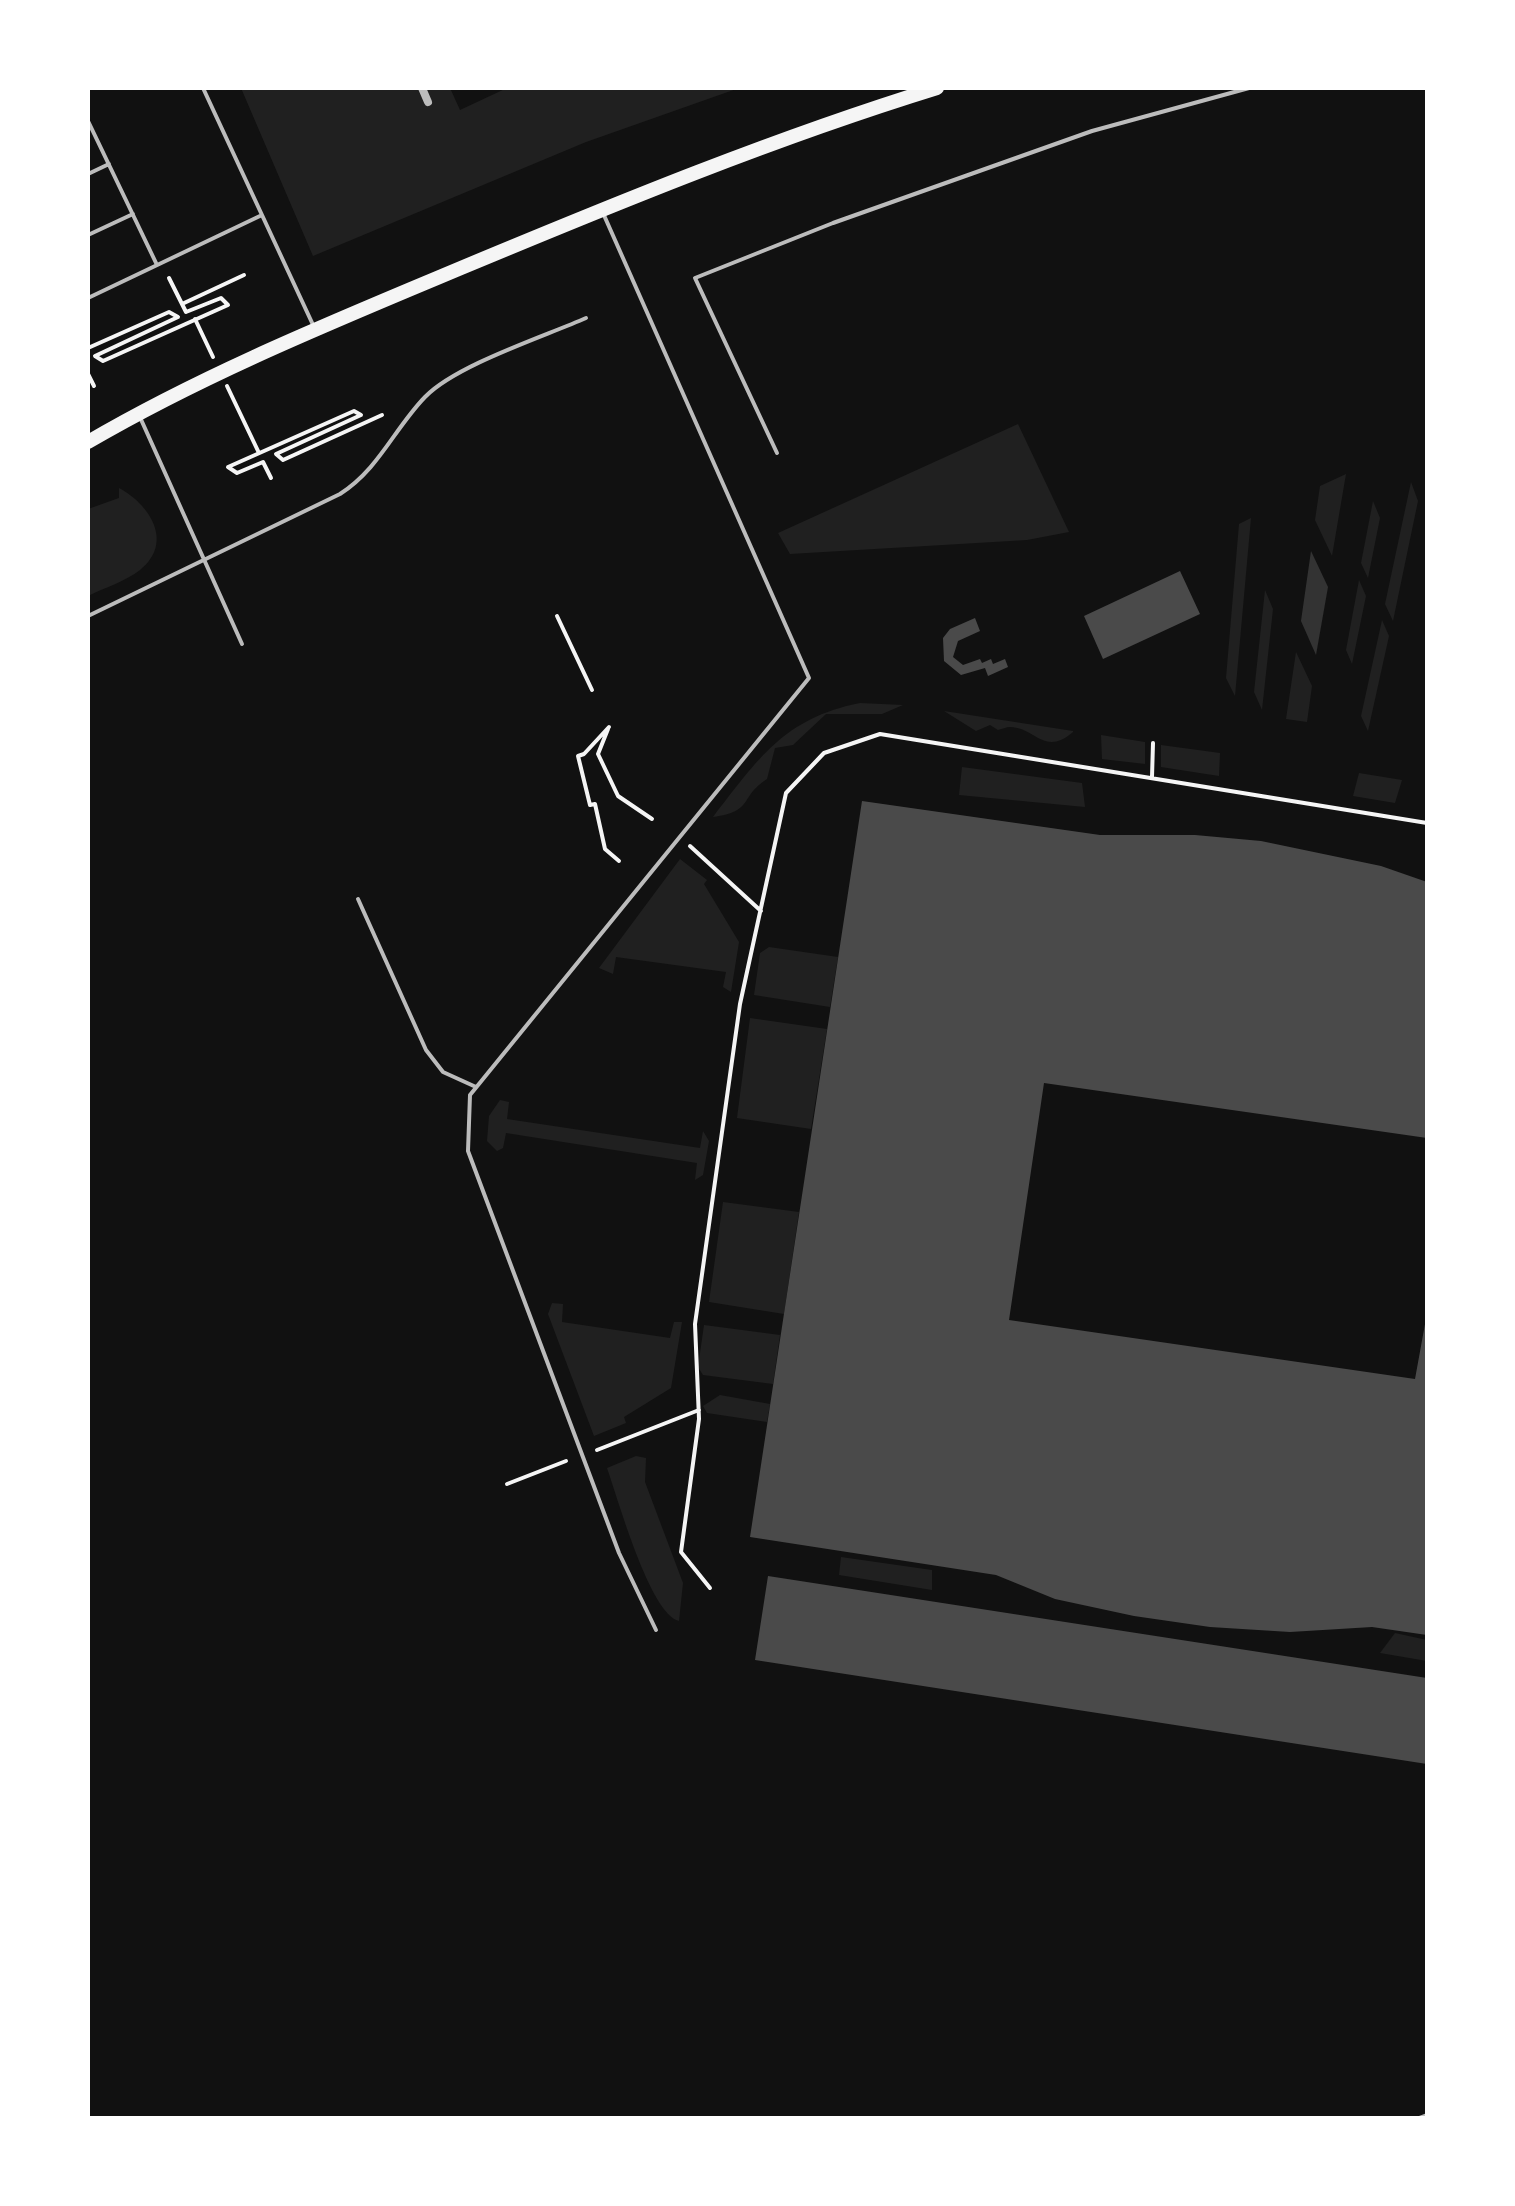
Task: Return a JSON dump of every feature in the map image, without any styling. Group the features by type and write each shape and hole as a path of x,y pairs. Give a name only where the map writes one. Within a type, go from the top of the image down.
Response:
{"main road":[{"path":"88,442 138,413 315,330 602,209 937,88"}],"street":[{"path":"422,88 428,102"}],"lane":[{"path":"203,88 315,330"},
{"path":"777,453 695,278 833,223 1092,131 1249,88"},
{"path":"88,121 157,265"},
{"path":"88,174 109,164"},
{"path":"602,209 809,678 677,836 470,1095 468,1151 619,1553 656,1630"},
{"path":"88,235 133,214"},
{"path":"88,298 262,215"},
{"path":"88,616 308,512 356,484 371,470 426,397 457,376 586,318"},
{"path":"138,413 242,644"},
{"path":"358,899 426,1050 443,1072 477,1088"},
{"path":"1419,2118 1427,2115"}],"path":[{"path":"182,304 244,275"},
{"path":"88,348 169,312 178,317 95,356 103,361 197,322 228,305 221,298 186,312 169,278"},
{"path":"88,374 94,386"},
{"path":"271,478 263,462 237,473 228,467 258,451 354,411 361,415 276,454 283,460 382,415"},
{"path":"557,616 592,690"},
{"path":"619,861 605,849 595,804 590,805 578,756 584,754 609,727 598,754 618,796 652,819"},
{"path":"710,1588 681,1552 699,1410 693,1336 740,1004 786,793 824,753 880,734 1427,823"},
{"path":"1152,777 1153,743"},
{"path":"690,846 761,911"},
{"path":"597,1450 699,1410"},
{"path":"507,1484 566,1461"}],"shaded area":[{"path":"241,88 450,88 460,110 507,88 739,88 586,142 313,256"},
{"path":"1018,424 1069,532 1027,540 790,554 778,533"},
{"path":"1346,474 1332,556 1315,520 1320,486"},
{"path":"1411,482 1418,501 1393,621 1385,604"},
{"path":"119,488 148,514 157,536 156,548 140,570 88,596 88,509 119,498"},
{"path":"1373,501 1380,518 1368,578 1361,563"},
{"path":"1251,518 1235,696 1226,678 1239,524"},
{"path":"1311,551 1328,587 1316,655 1301,621"},
{"path":"1359,580 1366,596 1352,664 1346,650"},
{"path":"1265,590 1273,609 1262,710 1254,692"},
{"path":"1382,620 1389,636 1368,731 1361,716"},
{"path":"1296,652 1312,686 1307,722 1286,719"},
{"path":"860,703 903,705 882,714 826,714 793,745 775,748 767,779 741,807 713,817 759,759 792,730 811,719 834,710"},
{"path":"944,711 1073,732 1054,742 1040,739 1019,728 998,730 990,725 976,731"},
{"path":"1101,735 1145,742 1145,764 1102,759"},
{"path":"1161,745 1220,753 1219,776 1161,767"},
{"path":"962,767 1082,783 1085,807 959,795"},
{"path":"1359,773 1402,780 1395,803 1353,796"},
{"path":"680,859 707,880 704,884 739,942 731,992 723,987 726,972 616,957 613,974 599,968"},
{"path":"769,947 838,957 830,1007 754,995 760,953"},
{"path":"750,1018 827,1029 811,1129 737,1118"},
{"path":"500,1100 509,1102 507,1119 700,1148 703,1131 709,1141 703,1175 695,1180 697,1163 506,1133 503,1148 497,1151 487,1141 489,1116"},
{"path":"723,1202 799,1212 784,1314 709,1302"},
{"path":"552,1303 563,1304 562,1322 670,1338 674,1322 682,1322 671,1388 624,1417 626,1423 594,1436 548,1314"},
{"path":"704,1325 780,1335 773,1384 703,1375 698,1367"},
{"path":"720,1395 770,1404 767,1422 707,1413 703,1406"},
{"path":"636,1456 646,1458 645,1482 683,1583 679,1621 668,1614 646,1578 607,1468"},
{"path":"841,1557 932,1570 932,1590 839,1575"},
{"path":"1395,1633 1427,1640 1427,1661 1380,1653"}],"building":[{"path":"1180,571 1200,614 1103,659 1084,616"},
{"path":"975,618 980,631 958,641 953,657 963,665 980,659 982,663 991,659 993,664 1005,659 1008,667 988,676 985,668 961,675 944,661 943,638 950,629"},
{"path":"862,801 1100,835 1195,835 1261,841 1381,866 1427,882 1427,1138 1044,1083 1009,1320 1415,1379 1427,1313 1427,1635 1372,1627 1290,1632 1210,1627 1134,1616 1055,1599 996,1575 750,1537"},
{"path":"768,1576 1427,1678 1427,1764 755,1660"}]}
